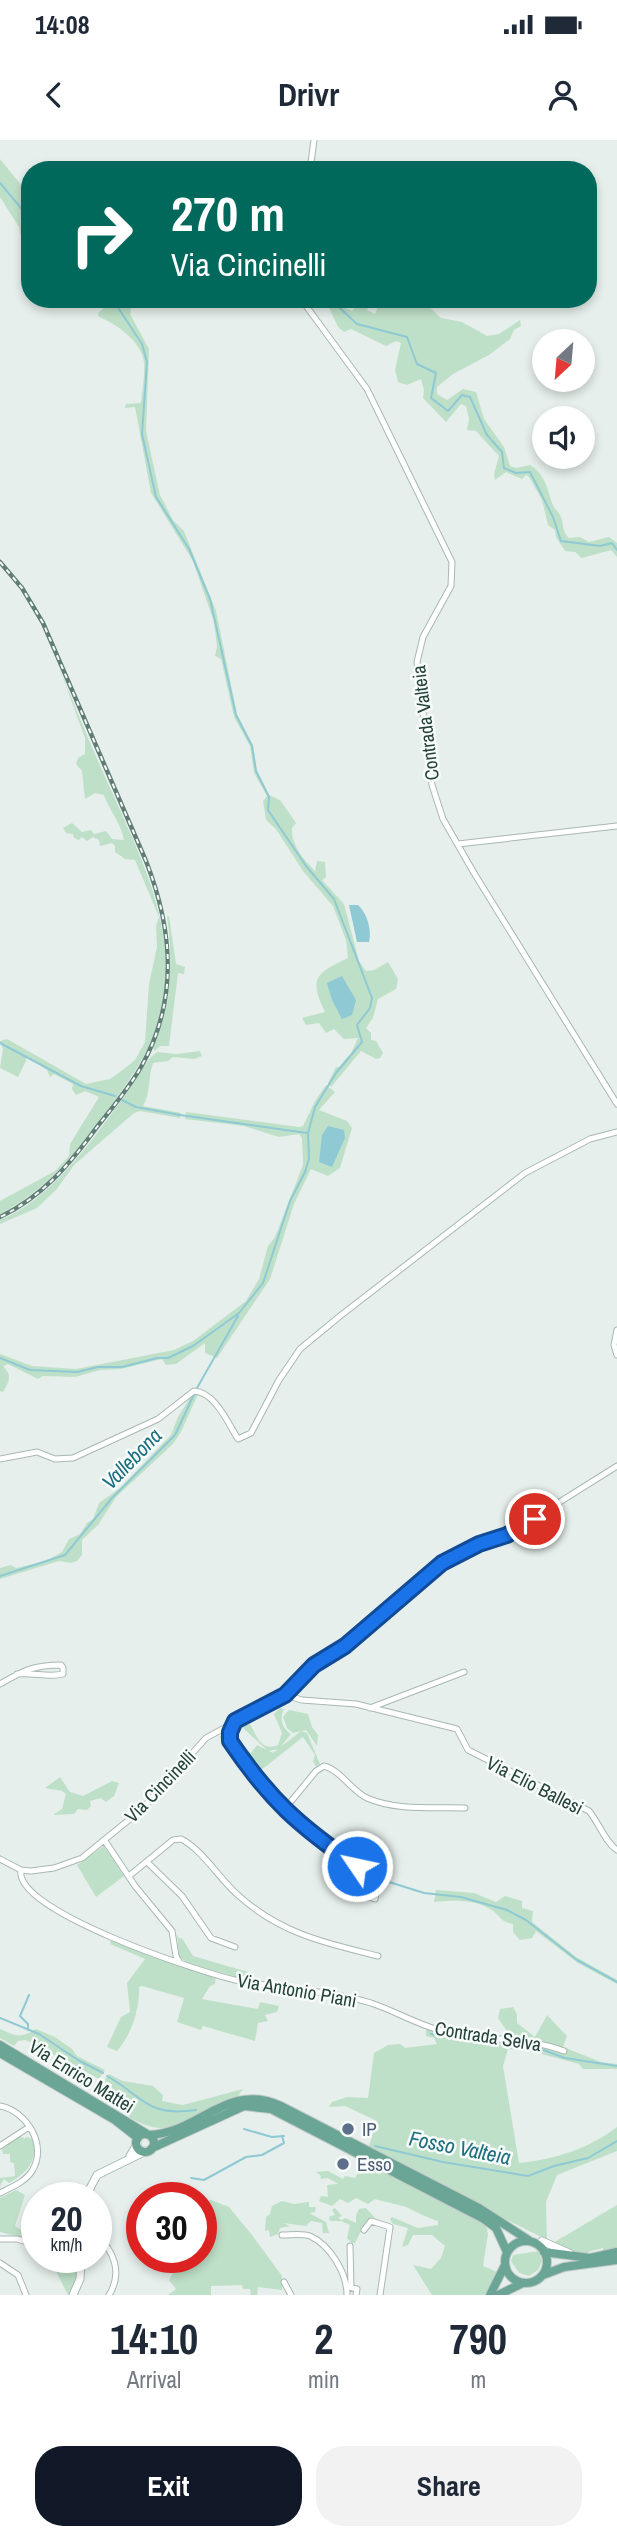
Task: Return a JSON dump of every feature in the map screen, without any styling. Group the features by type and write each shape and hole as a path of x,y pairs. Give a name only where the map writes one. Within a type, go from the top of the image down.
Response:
{"main road":[{"name":"Via Enrico Mattei","path":"0,2045 148,2134 171,2131 232,2101 260,2098 281,2106 479,2208 541,2245 579,2258 617,2252"},
{"name":"Via Enrico Mattei","path":"0,2053 115,2120 149,2149"},
{"path":"149,2149 244,2106 271,2109 484,2219 496,2228 510,2276 523,2283"},
{"path":"112,2112 142,2128 171,2131"},
{"path":"137,2141 148,2134 154,2142 149,2149"},
{"path":"490,2295 506,2258 517,2243 541,2245 547,2263 543,2275"},
{"path":"498,2295 565,2267 617,2260"}],"street":[{"path":"311,161 314,140"},
{"name":"Contrada Valteia","path":"306,308 367,389 452,562 451,586 422,637 417,662 432,785 443,820 617,1104"},
{"path":"458,844 617,826"},
{"path":"0,1459 37,1452 55,1459 73,1458 158,1419 196,1391 213,1402 238,1439 245,1438 251,1433 279,1380 300,1349 340,1316 525,1173 590,1139 617,1132"},
{"path":"617,1330 614,1345 617,1355"},
{"path":"366,1870 357,1892 375,1899 380,1874 366,1870 309,1833 260,1784 226,1734 235,1721 285,1695 314,1665 345,1646 442,1563 468,1549 507,1535 617,1466"},
{"path":"0,1684 17,1674 30,1667 61,1665 64,1668 63,1674 58,1676 17,1674"},
{"path":"370,1708 464,1672"},
{"name":"Via Elio Ballesi","path":"285,1695 302,1700 345,1702 457,1729 468,1750 475,1755 589,1811 617,1850"},
{"name":"Via Cincinelli","path":"22,1870 42,1871 82,1858 141,1811 206,1738 226,1734"},
{"path":"284,1810 316,1771 324,1766 357,1792 374,1801 405,1806 465,1808"},
{"path":"129,1876 173,1840 184,1840 240,1898 279,1924 322,1944 378,1956"},
{"path":"105,1841 172,1931 174,1949 180,1963"},
{"path":"0,1859 22,1870"},
{"path":"147,1862 182,1896 211,1938 235,1947"},
{"name":"Via Antonio Piani","path":"22,1870 21,1878 24,1884 54,1910 166,1959 234,1980 371,2003 412,2022"},
{"path":"166,1959 174,1949"},
{"name":"Contrada Selva","path":"412,2022 448,2032 539,2043 564,2051"},
{"path":"0,2106 15,2110 29,2127 38,2146 34,2168 22,2181 0,2193"},
{"path":"0,2146 29,2127"},
{"path":"124,2161 137,2141"},
{"path":"93,2182 97,2175 149,2149"},
{"path":"364,2230 371,2221 390,2227 380,2295"},
{"path":"282,2235 307,2234 321,2243 341,2270 349,2287"},
{"path":"0,2239 21,2240"},
{"path":"346,2295 349,2287 350,2246"},
{"path":"109,2295 116,2276 112,2252"},
{"path":"0,2263 18,2275 26,2295"},
{"path":"75,2295 81,2273"},
{"path":"75,2295 84,2281 83,2273"},
{"path":"284,2282 291,2295"},
{"path":"349,2287 357,2289 356,2295"}],"green space":[{"path":"0,159 21,185 21,236 19,227 0,197"},
{"path":"104,308 131,308 130,314 149,349 146,431 160,495 173,520 184,531 216,611 237,714 253,745 257,771 269,795 280,800 296,823 292,834 302,857 315,871 317,861 325,862 326,877 322,880 344,904 359,961 366,971 374,970 388,962 398,979 396,989 378,999 373,1018 366,1028 371,1033 371,1040 376,1041 383,1053 380,1058 376,1059 361,1051 331,1087 328,1083 336,1067 351,1053 358,1038 344,1039 334,1029 326,1033 319,1023 306,1025 302,1018 325,1012 317,991 317,983 323,972 348,958 346,940 333,906 303,871 276,829 266,820 263,801 267,796 254,773 250,746 234,717 221,659 215,656 217,646 214,622 193,561 151,493 135,407 125,408 126,404 141,403 144,378 142,356 134,341 113,324 99,317 98,313"},
{"path":"329,308 352,311 355,308 368,308 367,310 375,314 377,308 430,308 441,318 462,322 487,336 499,334 520,320 521,326 514,330 510,339 489,355 453,374 437,387 437,394 447,400 463,389 476,392 484,419 504,447 510,466 516,468 530,465 539,473 561,517 567,536 580,537 589,542 609,537 617,543 617,557 611,550 582,558 575,552 565,551 556,537 555,530 548,525 542,500 529,477 526,475 522,479 506,472 495,480 499,456 476,431 467,430 469,419 466,406 461,404 446,422 423,398 421,379 407,385 398,382 395,370 401,343 396,341 386,346 351,329 344,332 338,327"},
{"path":"59,667 133,839 155,899 162,930 166,961 164,993 157,1026 147,1050 106,1113 59,1170 32,1194 0,1214 0,1201 55,1171 69,1156 70,1144 99,1097 85,1091 76,1095 72,1089 73,1084 54,1074 50,1077 47,1070 26,1056 18,1077 0,1068 3,1049 0,1041 7,1039 86,1084 110,1079 135,1060 145,1042 149,984 157,947 156,926 159,917 135,860 125,859 115,852 112,843 100,846 99,840 93,837 87,841 82,837 79,840 74,838 73,834 66,833 63,828 72,823 82,832 91,830 94,834 106,831 112,839 124,840 104,795 95,793 85,799 82,771 76,764 78,758 85,754 85,738"},
{"path":"169,916 176,964 185,967 184,974 178,973 169,1046 160,1046 155,1051 153,1048 169,984"},
{"path":"200,1051 202,1056 194,1059 173,1057 168,1061 153,1063 143,1106 181,1113 180,1118 140,1111 134,1113 74,1165 57,1189 37,1208 0,1224 0,1220 37,1198 70,1166 100,1130 152,1056 157,1052 177,1054"},
{"path":"326,1085 335,1092 319,1110 347,1121 352,1128 340,1168 328,1176 311,1169 294,1204 270,1279 217,1358 205,1353 205,1343 176,1364 166,1365 162,1359 75,1377 43,1376 38,1379 8,1364 3,1366 9,1375 8,1381 3,1392 0,1391 0,1354 32,1366 76,1369 174,1350 193,1341 246,1301 259,1279 268,1246 275,1237 303,1165 302,1138 299,1134 279,1137 244,1126 185,1119 186,1112 299,1127 303,1126"},
{"path":"198,1394 173,1444 116,1497 98,1525 82,1540 82,1555 77,1561 59,1561 0,1579 0,1568 11,1565 16,1568 46,1561 62,1552 69,1539 80,1534 93,1519 99,1503 120,1488 171,1435 191,1396"},
{"path":"280,1708 284,1709 282,1720 285,1729 291,1734 279,1749 268,1751 242,1727 240,1743 236,1745 233,1734 241,1722 250,1724 264,1745 278,1745 282,1733 274,1714"},
{"path":"289,1710 308,1714 318,1735 317,1746 306,1730 293,1733 287,1728 283,1717"},
{"path":"301,1731 307,1733 320,1764 316,1767 313,1761 315,1755 303,1737 256,1774 237,1746 240,1744 251,1753 257,1745 273,1753"},
{"path":"60,1777 70,1792 83,1796 112,1781 119,1783 114,1796 106,1802 101,1798 90,1801 91,1806 87,1810 78,1809 74,1814 53,1815 62,1809 66,1794 45,1788"},
{"path":"104,1846 124,1876 96,1897 77,1865"},
{"path":"436,1890 474,1893 496,1902 505,1896 522,1901 522,1908 533,1911 532,1922 576,1957 617,1980 617,1984 578,1963 536,1931 532,1938 520,1940 513,1932 513,1924 477,1903 434,1902"},
{"path":"177,1935 182,1938 193,1956 248,1972 245,1980 188,1963 179,1957"},
{"path":"112,1938 216,1976 215,1984 210,1986 202,1999 258,2009 260,2002 279,2006 277,2012 265,2015 268,2021 258,2023 255,2041 203,2026 201,2030 177,2022 184,1998 142,1986 139,1987 136,2013 126,2038 117,2051 107,2047 121,2017 130,2012 127,1983 145,1959 110,1944"},
{"path":"513,2007 517,2014 517,2023 535,2037 547,2015 567,2036 563,2047 601,2062 617,2064 617,2069 583,2069 579,2064 534,2052 508,2049 503,2066 519,2163 571,2152 617,2127 617,2151 557,2175 546,2202 547,2240 368,2149 377,2121 345,2106 329,2107 332,2102 347,2097 368,2098 374,2053 388,2045 400,2044 405,2048 437,2044 434,2038 426,2036 426,2028 510,2036 498,2018 500,2009"},
{"path":"0,2029 18,2035 36,2029 55,2037 77,2056 105,2070 99,2079 26,2040 18,2041 14,2046 0,2038"},
{"path":"109,2074 123,2081 153,2086 163,2095 162,2101 183,2105 243,2089 237,2097 173,2127 156,2128 129,2117 123,2101 104,2081"},
{"path":"20,2136 33,2139 34,2154 30,2165 9,2183 4,2179 0,2186 0,2178 15,2176 10,2154 3,2154 2,2149"},
{"path":"368,2163 486,2225 488,2234 483,2266 497,2272 486,2295 432,2295 413,2265 431,2269 441,2258 445,2246 432,2235 413,2235 408,2245 402,2247 408,2228 393,2224 390,2219 392,2217 418,2228 438,2225 438,2221 406,2207 375,2199 368,2204 356,2198 348,2203 340,2199 332,2206 319,2201 321,2196 328,2197 327,2185 338,2184 328,2178 320,2179 321,2176 316,2172 328,2171 343,2179 345,2176 355,2178 362,2166"},
{"path":"16,2190 21,2193 21,2207 15,2226 21,2230 21,2237 0,2232 0,2198"},
{"path":"282,2201 294,2204 309,2202 309,2207 316,2207 315,2212 309,2213 326,2222 329,2233 323,2233 322,2223 311,2221 306,2226 283,2223 290,2226 280,2228 278,2234 270,2237 269,2230 265,2231 266,2217 272,2206"},
{"path":"217,2202 229,2207 252,2235 282,2276 282,2290 258,2287 257,2295 251,2295 250,2289 243,2289 242,2285 211,2286 211,2295 168,2295 176,2289 169,2280 173,2273 217,2273"},
{"path":"617,2205 617,2249 603,2253 603,2248 588,2252 590,2255 579,2255 553,2243"},
{"path":"335,2208 342,2216 338,2218 342,2220 345,2218 356,2223 359,2209 366,2208 375,2218 388,2224 373,2219 365,2223 355,2243 352,2243 347,2238 350,2225 329,2219 335,2215 332,2210"},
{"path":"539,2251 542,2261 538,2270 529,2276 519,2273 511,2261 513,2255"},
{"path":"57,2273 78,2273 68,2295"}],"water":[{"path":"349,905 358,905 364,912 369,927 369,942 357,942"},
{"path":"342,976 356,1000 352,1015 342,1019 327,983"},
{"path":"328,1126 344,1130 345,1138 332,1167 319,1162 322,1135"}],"waterway":[{"path":"0,183 21,208"},
{"path":"0,1358 30,1370 77,1372 98,1367 122,1367 157,1358 168,1358 193,1346 239,1313 263,1283 290,1201 309,1159 308,1133 315,1107 336,1073 362,1042 357,1025 370,1008 372,998 334,899 306,866 268,810 269,797 256,771 252,746 236,715 210,599 189,549 156,497 142,434 147,362 142,344 118,308"},
{"name":"Fosso Valteia","path":"340,308 357,324 407,337 417,364 436,373 431,398 448,411 462,395 470,397 487,435 502,452 504,468 516,473 530,472 553,517 561,541 600,546 612,543 617,550"},
{"path":"0,1043 81,1086 115,1096"},
{"path":"122,1100 136,1107 180,1115 307,1133"},
{"name":"Vallebona","path":"0,1576 65,1555 112,1498 175,1435 197,1388 238,1316"},
{"path":"386,1881 424,1893 461,1897 507,1910 526,1920 577,1960 617,1982"},
{"path":"28,2030 28,2024 20,2016 29,1995"},
{"path":"0,2018 39,2034 103,2073"},
{"path":"431,2034 535,2047 565,2058 617,2066"},
{"path":"107,2076 156,2108 167,2111 196,2110"},
{"path":"244,2129 272,2137 284,2136"},
{"path":"191,2178 204,2180 246,2157 262,2155 284,2143 282,2136"},
{"name":"Fosso Valteia","path":"375,2146 443,2162 528,2176 554,2166 588,2158 617,2141"}],"railway":[{"path":"0,562 22,588 43,623 146,861 162,913 168,965 162,1016 153,1042 131,1083 54,1178 29,1200 0,1217"}],"place":[{"name":"IP","path":"348,2129"},
{"name":"Esso","path":"343,2164"}],"route":[{"path":"357,1866 309,1833 271,1797 230,1741 232,1726 235,1721 285,1695 314,1665 345,1646 442,1563 479,1544 507,1535 535,1519"}]}
